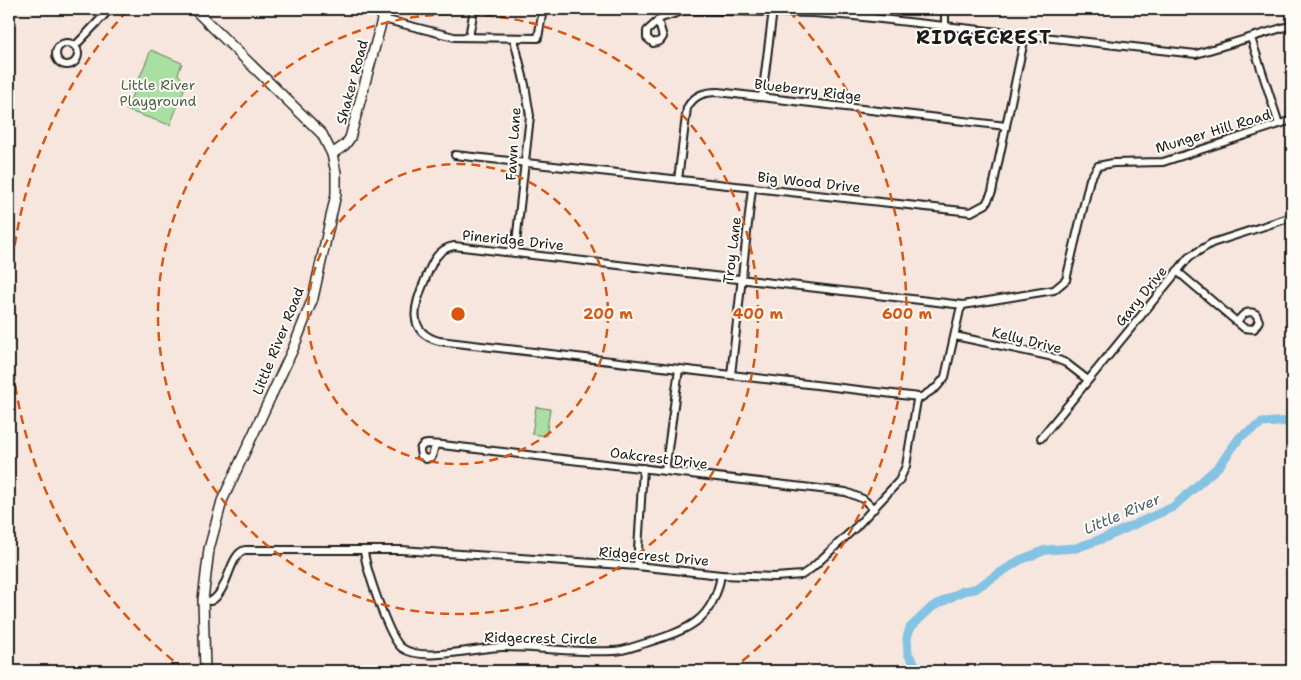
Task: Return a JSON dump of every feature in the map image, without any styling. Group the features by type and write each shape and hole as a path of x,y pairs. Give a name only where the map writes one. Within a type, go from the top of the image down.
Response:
{"main road":[{"name":"Little River Road","path":"194,9 322,134 332,154 336,173 336,194 313,298 293,349 222,501 209,549 203,600 205,671"},
{"name":"Shaker Road","path":"332,154 346,145 350,138 385,9"}],"street":[{"path":"75,46 110,9"},
{"path":"469,37 474,9"},
{"path":"383,19 439,34 514,39 538,38 543,9"},
{"path":"945,9 945,26"},
{"path":"658,20 673,12 686,10 854,12 1025,36 1196,54 1292,25"},
{"path":"762,97 773,10"},
{"name":"Big Wood Drive","path":"455,155 971,212 986,204 992,192 1025,36"},
{"path":"1251,38 1279,124"},
{"name":"Fawn Lane","path":"514,39 530,116 515,252"},
{"name":"Blueberry Ridge","path":"678,180 685,114 692,99 703,93 711,92 762,97 1006,126"},
{"name":"Munger Hill Road","path":"964,305 1048,291 1063,285 1068,274 1090,179 1098,166 1107,163 1163,162 1292,120"},
{"name":"Troy Lane","path":"731,375 752,188"},
{"name":"Gary Drive","path":"1041,438 1189,257 1204,246 1292,217"},
{"name":"Pineridge Drive","path":"920,397 439,341 431,339 423,332 416,318 415,305 433,261 441,251 449,247 462,246 964,305"},
{"path":"1178,271 1237,322"},
{"path":"920,397 933,391 942,383 948,370 960,310 964,305"},
{"name":"Kelly Drive","path":"955,336 1058,359 1088,380"},
{"path":"665,471 679,369"},
{"name":"Ridgecrest Drive","path":"203,600 211,601 220,593 240,552 425,551 637,566 721,575 780,577 802,575 812,568 874,509 899,481 906,466 915,410 920,397"},
{"name":"Oakcrest Drive","path":"435,445 846,492 863,499 874,509"},
{"path":"637,566 643,468"},
{"name":"Ridgecrest Circle","path":"364,550 381,608 397,644 408,652 425,654 503,647 598,652 629,648 678,633 696,622 714,602 721,575"}],"green space":[{"name":"Little River Playground","path":"151,50 182,63 178,74 187,82 170,125 126,110"},
{"path":"536,407 550,409 546,436 532,434"}],"waterway":[{"name":"Little River","path":"920,671 908,654 907,638 910,628 932,607 963,591 975,589 1020,560 1046,550 1076,548 1107,537 1173,507 1219,466 1240,437 1262,423 1292,421"}],"district":[{"name":"RIDGECREST","path":"984,37"}]}
